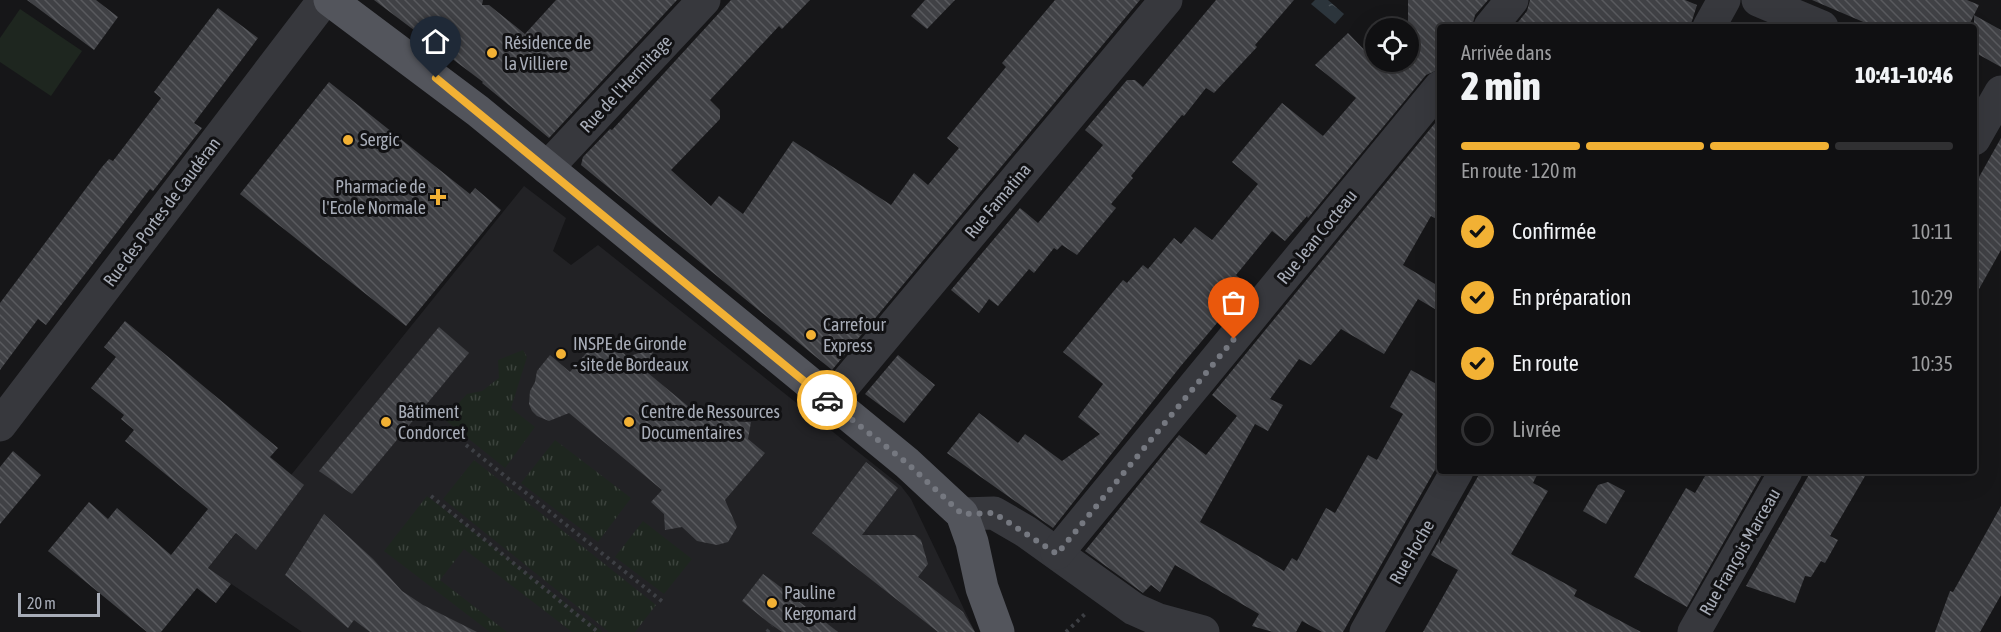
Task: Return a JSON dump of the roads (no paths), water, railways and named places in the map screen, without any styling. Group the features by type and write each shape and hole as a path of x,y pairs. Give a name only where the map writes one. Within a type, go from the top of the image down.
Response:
{"main road":[{"path":"330,0 436,78 547,168 907,463 962,514 972,542 982,588 998,632"}],"street":[{"name":"Rue des Portes de Caudéran","path":"0,425 324,0"},
{"name":"Rue de l'Hermitage","path":"547,168 704,0"},
{"name":"Rue Famatina","path":"830,402 1166,0"},
{"path":"1492,24 1512,0"},
{"path":"1711,24 1724,0"},
{"path":"1758,0 1815,24"},
{"name":"Rue Jean Cocteau","path":"1057,554 1437,91"},
{"path":"1977,133 1993,98"},
{"name":"Rue Hoche","path":"1366,632 1455,474"},
{"name":"Rue François Marceau","path":"1694,632 1784,474"},
{"path":"962,514 994,513 1057,554 1134,609 1159,620 1203,632"}],"water":[{"path":"1315,0 1328,0 1344,14 1335,24 1311,4"}],"place":[{"name":"Résidence de la Villiere","path":"492,53"},
{"name":"Sergic","path":"348,140"},
{"name":"Pharmacie de l'Ecole Normale","path":"438,197"},
{"name":"Carrefour Express","path":"811,335"},
{"name":"INSPE de Gironde - site de Bordeaux","path":"561,354"},
{"name":"Bâtiment Condorcet","path":"386,422"},
{"name":"Centre de Ressources Documentaires","path":"629,422"},
{"name":"Pauline Kergomard","path":"772,603"}]}
